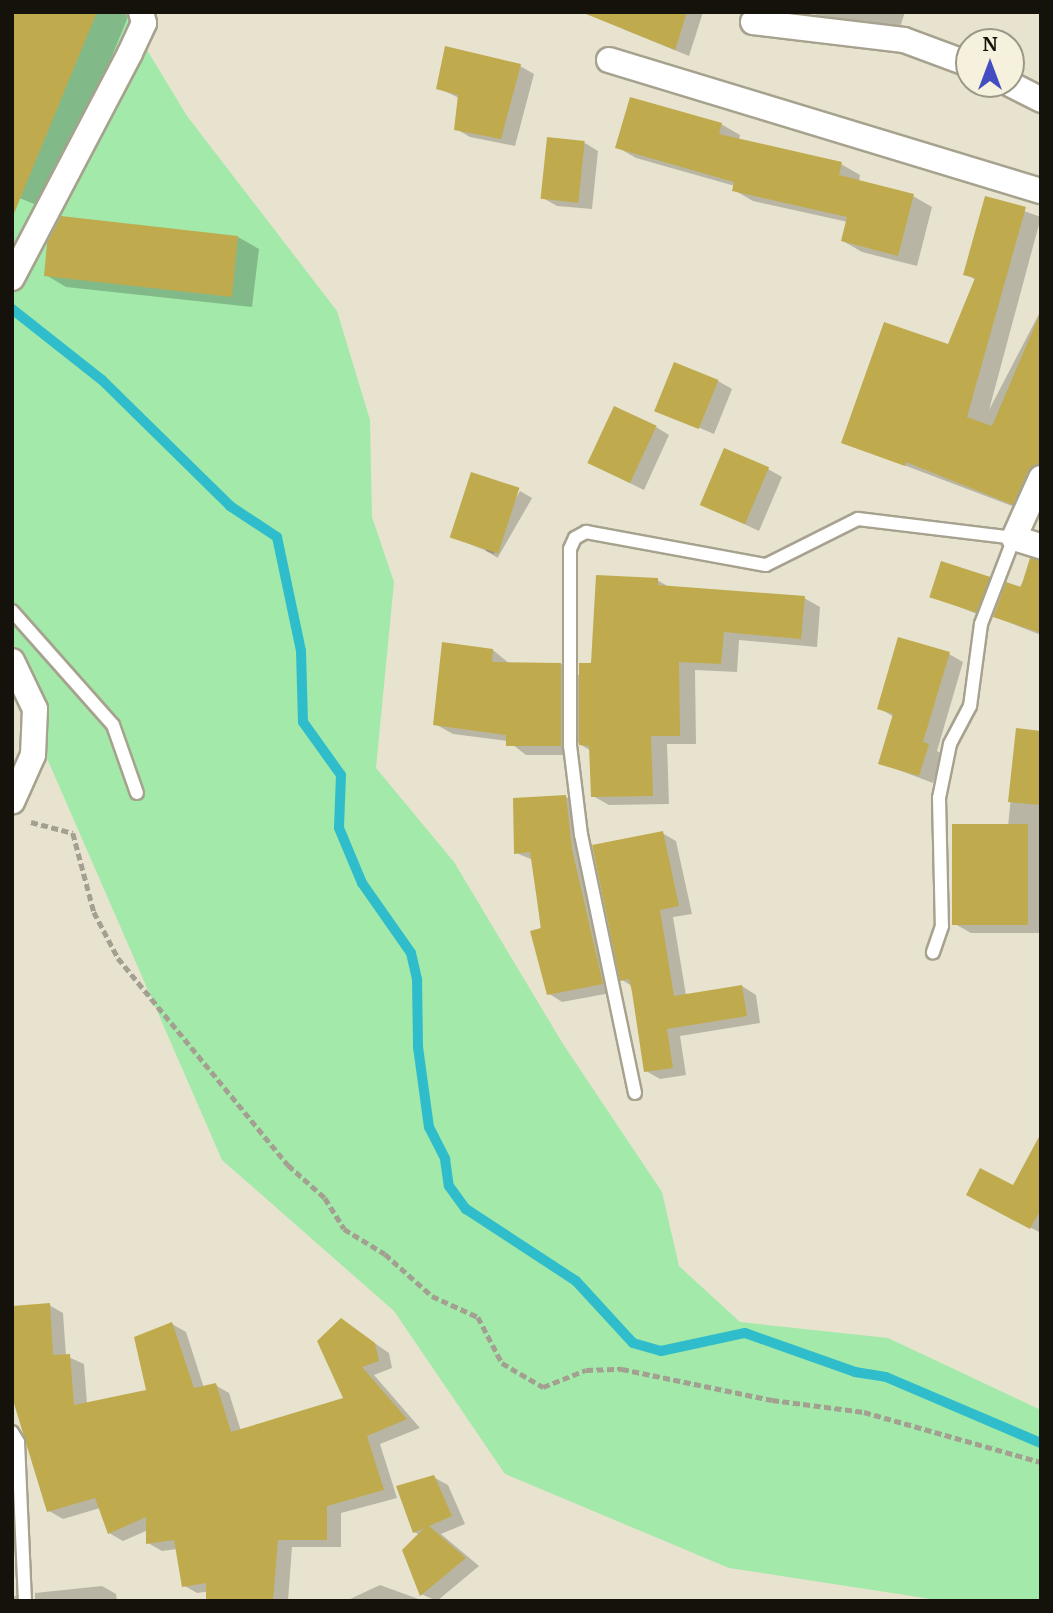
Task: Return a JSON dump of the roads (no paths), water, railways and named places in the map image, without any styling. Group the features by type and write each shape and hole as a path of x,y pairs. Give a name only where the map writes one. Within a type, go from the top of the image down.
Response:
{"street":[{"path":"12,278 130,54 144,23 141,12"},
{"path":"753,22 904,40 955,59"},
{"path":"610,60 1041,191"},
{"path":"1025,92 1041,100"},
{"path":"1041,478 1014,538 1041,546"},
{"path":"12,661 35,709 33,755 19,811"}],"lane":[{"path":"635,1093 582,835 570,746 570,549 575,538 586,532 766,565 858,519 1014,538 981,624 970,706 950,744 939,798 942,926 933,951"},
{"path":"12,611 113,725 136,793"},
{"path":"12,1432 18,1442 25,1601"}],"waterway":[{"path":"12,309 102,380 230,506 277,537 301,651 303,722 341,775 339,828 362,883 411,953 417,980 418,1047 429,1127 445,1159 449,1186 466,1209 576,1281 633,1343 661,1351 745,1333 855,1372 886,1377 1041,1443"}]}
